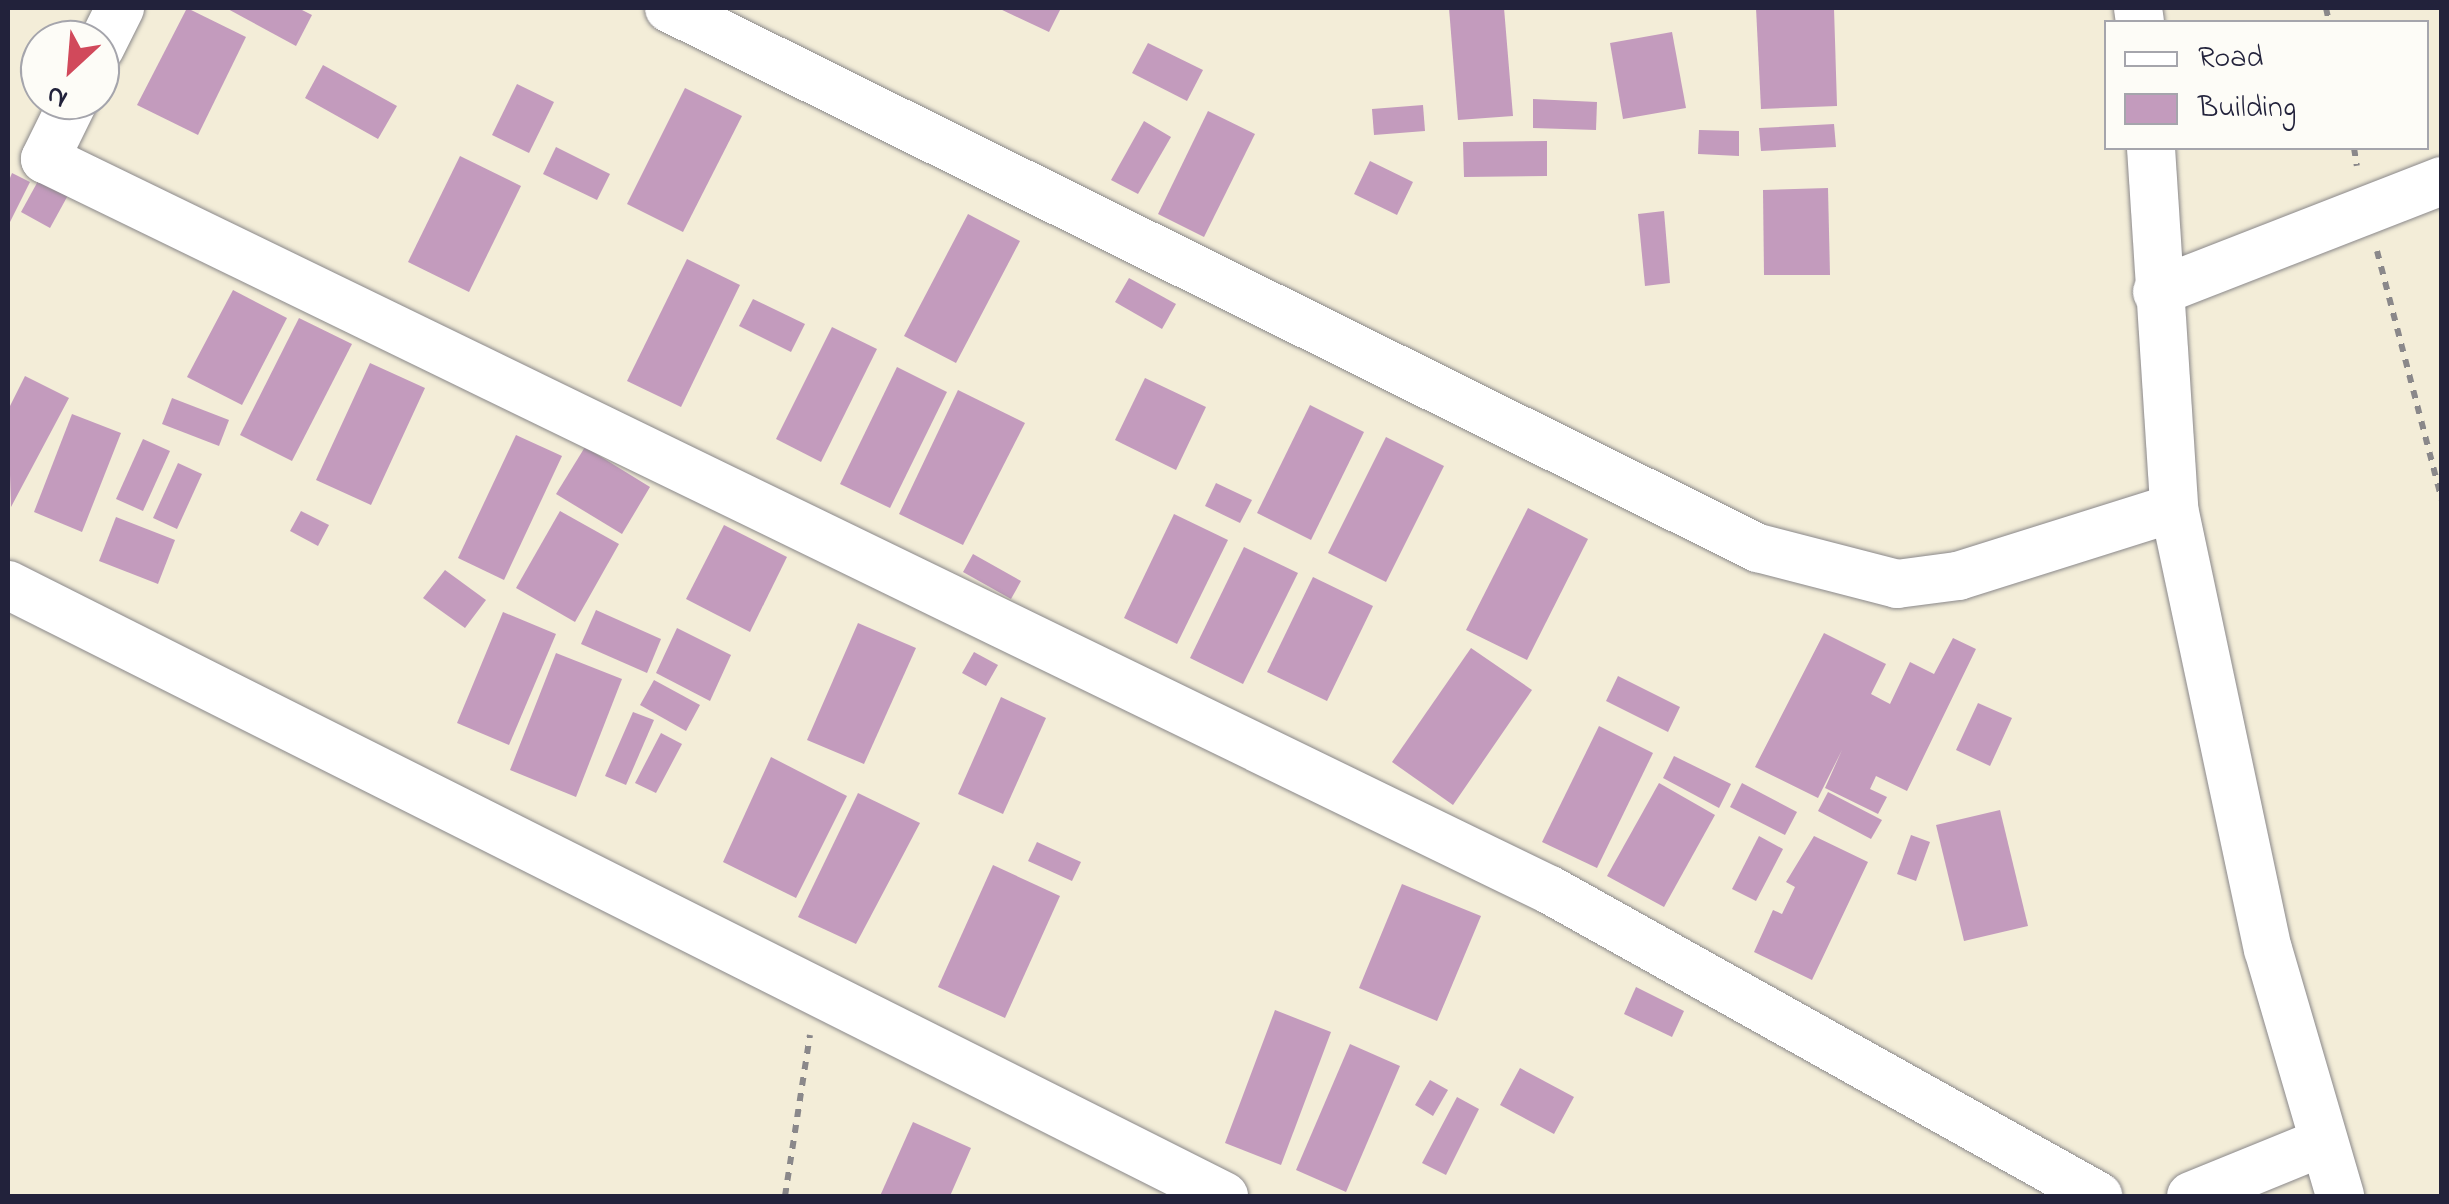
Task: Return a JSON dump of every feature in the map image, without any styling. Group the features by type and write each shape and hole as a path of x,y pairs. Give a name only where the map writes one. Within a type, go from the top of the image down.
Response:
{"street":[{"path":"669,8 1758,548 1896,584 1958,576 2174,508"},
{"path":"64,120 45,159 1550,890 2098,1196"},
{"path":"2151,150 2174,508 2268,949 2321,1144 2340,1196"},
{"path":"2158,292 2365,206 2442,181"},
{"path":"8,586 817,986 1224,1196"},
{"path":"2191,1196 2321,1144"}],"path":[{"path":"2354,150 2365,206 2442,500"},
{"path":"785,1196 817,986"}],"building":[{"path":"187,8 246,37 198,135 137,105"},
{"path":"226,8 298,8 312,15 296,46"},
{"path":"998,8 1061,8 1049,32"},
{"path":"1449,8 1504,8 1513,116 1458,120"},
{"path":"1756,8 1834,8 1837,106 1761,109"},
{"path":"1672,32 1686,108 1623,119 1610,43"},
{"path":"1148,43 1203,70 1187,101 1132,73"},
{"path":"323,65 397,106 378,139 305,98"},
{"path":"517,84 554,102 529,153 492,135"},
{"path":"685,88 742,116 683,232 627,204"},
{"path":"1533,99 1597,102 1596,130 1533,128"},
{"path":"1423,105 1425,131 1374,135 1372,109"},
{"path":"1208,111 1255,134 1204,237 1158,214"},
{"path":"1144,121 1171,137 1138,194 1111,180"},
{"path":"1834,124 1836,147 1761,151 1759,128"},
{"path":"1699,130 1739,131 1739,156 1698,154"},
{"path":"1547,141 1547,176 1464,177 1463,142"},
{"path":"556,147 610,174 597,200 543,174"},
{"path":"460,156 521,186 469,292 408,262"},
{"path":"1370,161 1413,182 1397,215 1354,194"},
{"path":"43,172 72,188 50,228 21,212"},
{"path":"12,173 30,182 8,226 8,183"},
{"path":"1828,188 1830,275 1764,275 1763,190"},
{"path":"1664,211 1670,283 1645,286 1638,214"},
{"path":"968,214 1020,241 956,363 904,336"},
{"path":"687,259 740,285 681,407 627,381"},
{"path":"1129,278 1176,304 1162,329 1115,302"},
{"path":"233,290 287,318 242,405 187,377"},
{"path":"753,299 805,324 791,352 739,326"},
{"path":"299,318 352,344 292,461 240,435"},
{"path":"832,327 877,349 821,462 776,439"},
{"path":"370,363 425,388 371,505 316,480"},
{"path":"897,367 947,392 890,508 840,484"},
{"path":"25,376 69,398 11,507 8,410"},
{"path":"1145,378 1206,407 1176,470 1115,440"},
{"path":"958,390 1025,423 963,545 899,514"},
{"path":"172,398 229,420 219,446 162,424"},
{"path":"1310,405 1364,432 1311,540 1257,513"},
{"path":"72,414 121,433 82,532 34,512"},
{"path":"516,435 562,456 504,580 458,558"},
{"path":"1386,437 1444,466 1386,582 1328,553"},
{"path":"143,439 170,451 143,511 116,499"},
{"path":"585,447 650,487 622,534 556,494"},
{"path":"178,463 202,474 177,529 153,518"},
{"path":"1216,483 1252,500 1240,523 1205,506"},
{"path":"1528,508 1588,539 1527,660 1466,630"},
{"path":"301,511 329,525 318,546 290,531"},
{"path":"560,511 619,544 575,622 516,588"},
{"path":"1174,514 1228,540 1177,644 1124,618"},
{"path":"116,517 175,540 158,584 99,561"},
{"path":"724,525 787,557 750,632 686,599"},
{"path":"1244,547 1298,573 1243,684 1190,658"},
{"path":"973,554 1021,581 1011,599 963,572"},
{"path":"445,570 486,600 465,628 423,598"},
{"path":"1313,577 1373,606 1327,701 1267,672"},
{"path":"596,610 661,639 647,673 581,644"},
{"path":"503,612 556,634 509,745 457,723"},
{"path":"858,623 916,648 864,764 807,740"},
{"path":"677,628 731,655 710,701 656,673"},
{"path":"1824,633 1886,664 1871,694 1890,704 1910,662 1934,674 1953,638 1976,649 1907,791 1876,776 1870,789 1887,797 1878,814 1825,788 1842,750 1818,798 1755,767"},
{"path":"1471,648 1532,690 1453,805 1392,762"},
{"path":"974,652 998,665 986,686 962,673"},
{"path":"556,653 622,679 576,797 510,770"},
{"path":"1618,676 1680,707 1668,732 1606,701"},
{"path":"654,680 700,705 686,731 640,705"},
{"path":"1001,697 1046,718 1003,814 958,794"},
{"path":"1978,703 2012,718 1990,766 1956,750"},
{"path":"633,712 654,720 626,785 605,776"},
{"path":"1599,726 1653,753 1597,868 1542,842"},
{"path":"661,733 682,744 656,793 635,783"},
{"path":"1674,756 1731,784 1719,808 1663,778"},
{"path":"771,757 847,796 796,898 723,862"},
{"path":"1659,783 1715,815 1664,907 1607,876"},
{"path":"1742,783 1797,812 1785,835 1730,807"},
{"path":"1828,792 1882,820 1871,839 1818,811"},
{"path":"858,793 920,823 856,944 798,917"},
{"path":"2000,810 2028,926 1964,941 1936,825"},
{"path":"1911,835 1930,842 1916,881 1897,874"},
{"path":"1759,836 1783,849 1756,901 1732,889"},
{"path":"1814,836 1868,862 1812,980 1754,952 1773,910 1782,914 1795,887 1786,882"},
{"path":"1037,842 1081,862 1072,881 1028,861"},
{"path":"993,865 1060,896 1005,1018 938,987"},
{"path":"1402,884 1481,916 1437,1021 1359,988"},
{"path":"1636,987 1684,1011 1672,1037 1624,1014"},
{"path":"1275,1010 1331,1032 1281,1165 1225,1143"},
{"path":"1350,1044 1400,1066 1346,1192 1296,1170"},
{"path":"1520,1068 1574,1097 1554,1134 1500,1105"},
{"path":"1430,1080 1448,1090 1433,1116 1415,1105"},
{"path":"1457,1097 1479,1109 1446,1175 1422,1163"},
{"path":"913,1122 971,1148 950,1196 880,1196"}]}
